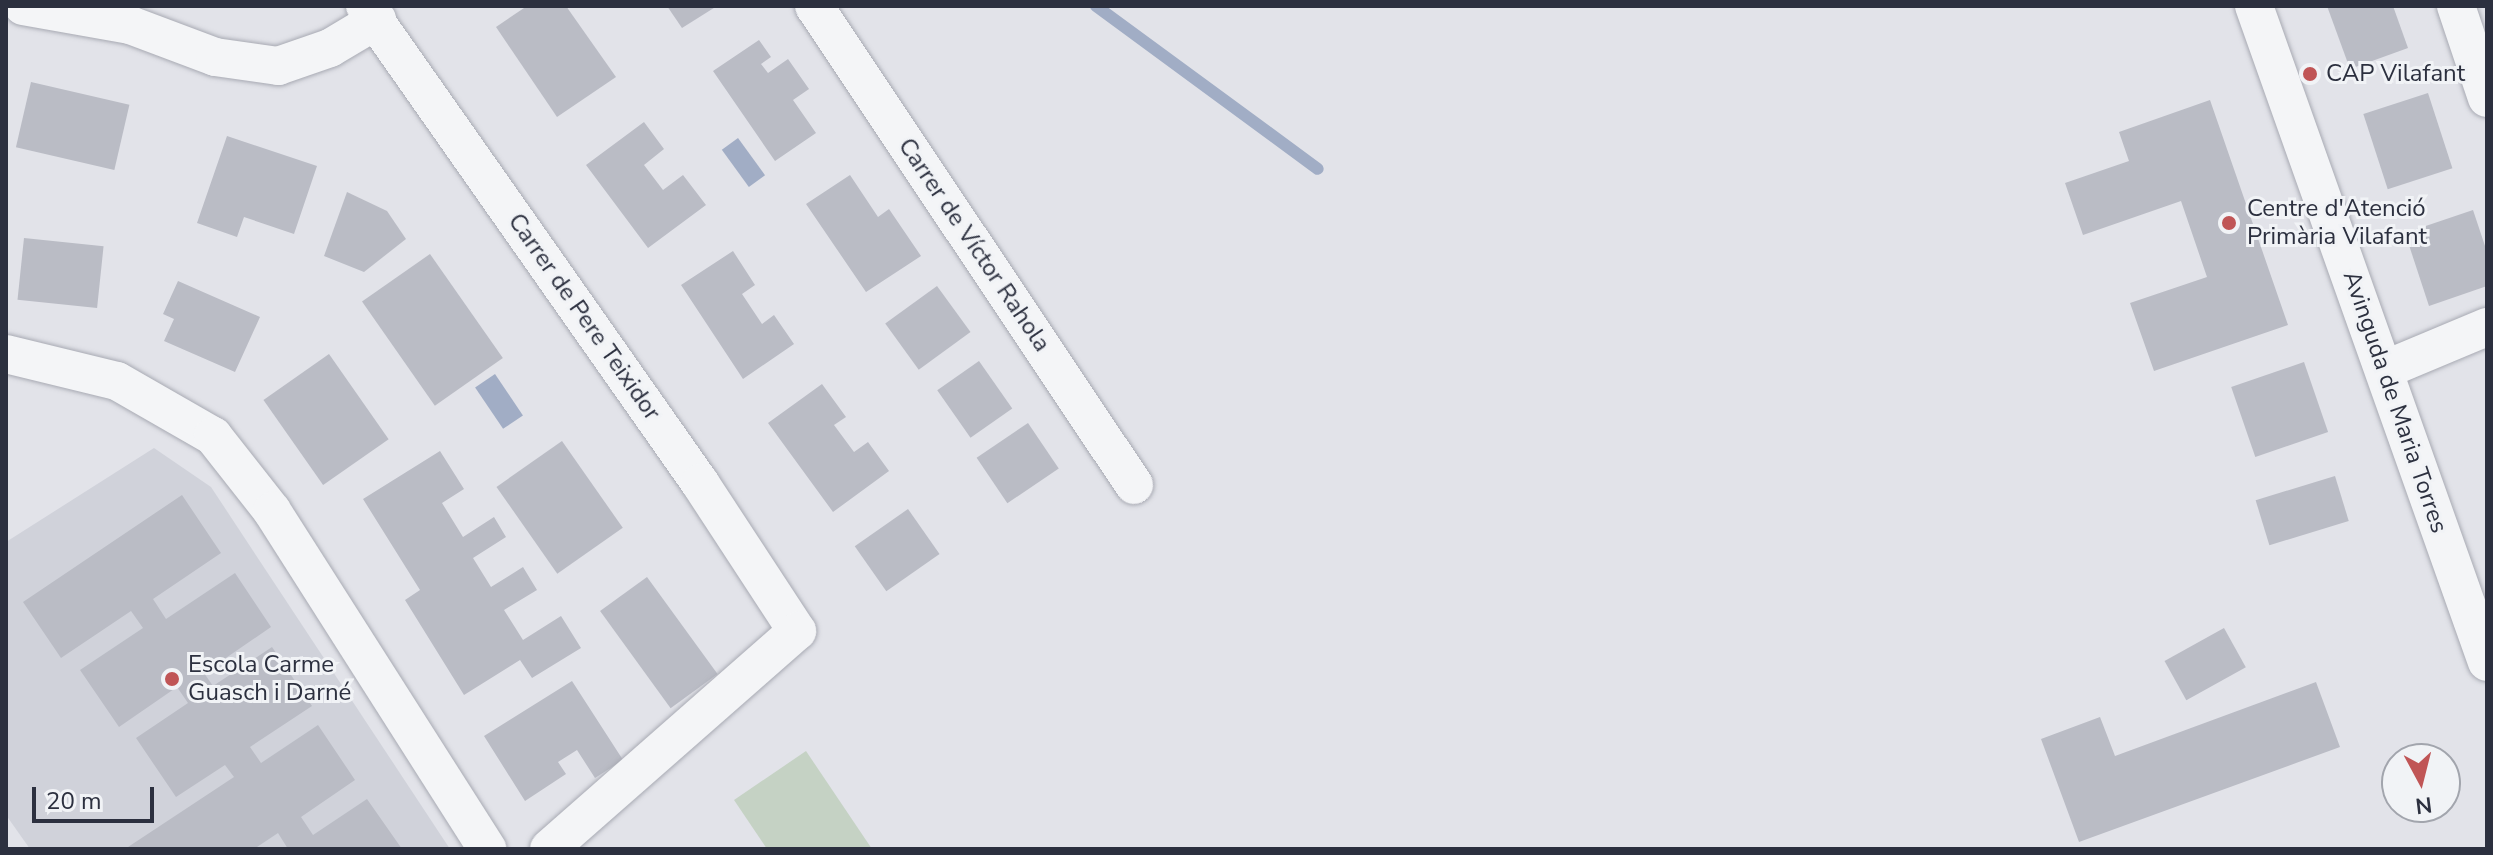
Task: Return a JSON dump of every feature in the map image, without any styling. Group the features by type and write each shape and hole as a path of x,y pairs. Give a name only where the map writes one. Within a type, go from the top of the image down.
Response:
{"street":[{"path":"23,6 130,25 215,57 278,66 330,48 371,13"},
{"name":"Carrer de Víctor Rahola","path":"814,6 1134,485"},
{"name":"Avinguda de Maria Torres","path":"2254,6 2487,662"},
{"path":"2456,6 2487,98"},
{"name":"Carrer de Pere Teixidor","path":"371,13 797,631 549,849"},
{"path":"2384,370 2487,327"},
{"path":"6,354 117,381 213,436 272,511 487,849"}],"shaded area":[{"name":"Escola Carme Guasch i Darné","path":"154,448 211,487 450,849 30,849 6,815 6,542"}],"green space":[{"path":"806,751 872,849 767,849 734,800"}],"water":[{"path":"738,138 765,175 749,187 722,150"},
{"path":"495,374 523,415 503,429 475,387"}],"building":[{"path":"527,6 566,6 616,77 557,117 496,27"},
{"path":"667,6 717,6 682,28"},
{"path":"2327,6 2393,6 2408,48 2350,69"},
{"path":"759,40 771,57 761,64 768,73 788,59 809,89 793,100 816,133 775,161 713,71"},
{"path":"31,82 129,105 114,170 16,147"},
{"path":"2428,93 2452,168 2388,189 2363,114"},
{"path":"2210,100 2288,325 2154,371 2130,303 2207,277 2181,201 2083,235 2065,183 2129,161 2119,132"},
{"path":"644,122 664,149 644,165 663,190 683,175 706,205 648,248 586,165"},
{"path":"227,136 317,166 294,234 244,217 237,237 197,223"},
{"path":"850,175 878,217 889,209 921,256 866,292 806,204"},
{"path":"347,192 387,211 406,239 364,272 324,256"},
{"path":"2473,210 2487,252 2487,286 2429,306 2405,233"},
{"path":"24,238 104,246 97,308 18,300"},
{"path":"733,251 755,285 742,294 762,324 774,315 794,344 743,379 681,285"},
{"path":"430,254 503,358 435,406 362,302"},
{"path":"178,281 260,317 235,372 164,341 174,319 163,314"},
{"path":"937,286 971,332 919,370 885,324"},
{"path":"329,354 389,439 323,485 263,400"},
{"path":"979,361 1012,409 970,438 937,390"},
{"path":"2304,362 2328,432 2255,457 2231,387"},
{"path":"822,384 846,417 834,425 854,452 868,442 889,471 833,512 768,423"},
{"path":"1028,423 1059,469 1007,503 977,458"},
{"path":"562,441 623,528 557,574 496,487"},
{"path":"440,451 464,489 442,503 463,537 494,517 506,537 473,558 491,587 523,567 537,590 504,610 523,640 561,616 581,648 532,678 520,660 464,695 405,600 420,590 363,499"},
{"path":"2335,476 2349,521 2269,545 2256,500"},
{"path":"182,495 221,553 153,599 166,619 235,573 271,627 204,673 213,686 272,647 312,706 250,747 261,763 318,725 355,780 301,817 313,835 367,799 402,849 288,849 278,833 254,849 128,847 234,777 225,765 176,797 136,738 188,703 177,687 119,727 80,670 143,628 131,611 61,658 23,602"},
{"path":"908,509 940,554 886,591 855,546"},
{"path":"647,577 718,674 671,708 600,611"},
{"path":"2224,628 2246,667 2186,700 2165,661"},
{"path":"572,681 623,760 595,778 577,750 558,762 566,774 525,801 484,736"},
{"path":"2316,682 2340,747 2079,842 2041,739 2100,717 2115,756"}],"waterway":[{"path":"1096,6 1318,169"}],"place":[{"name":"CAP Vilafant","path":"2310,74"},
{"name":"Centre d'Atenció Primària Vilafant","path":"2229,223"},
{"name":"Escola Carme Guasch i Darné","path":"172,679"}]}
